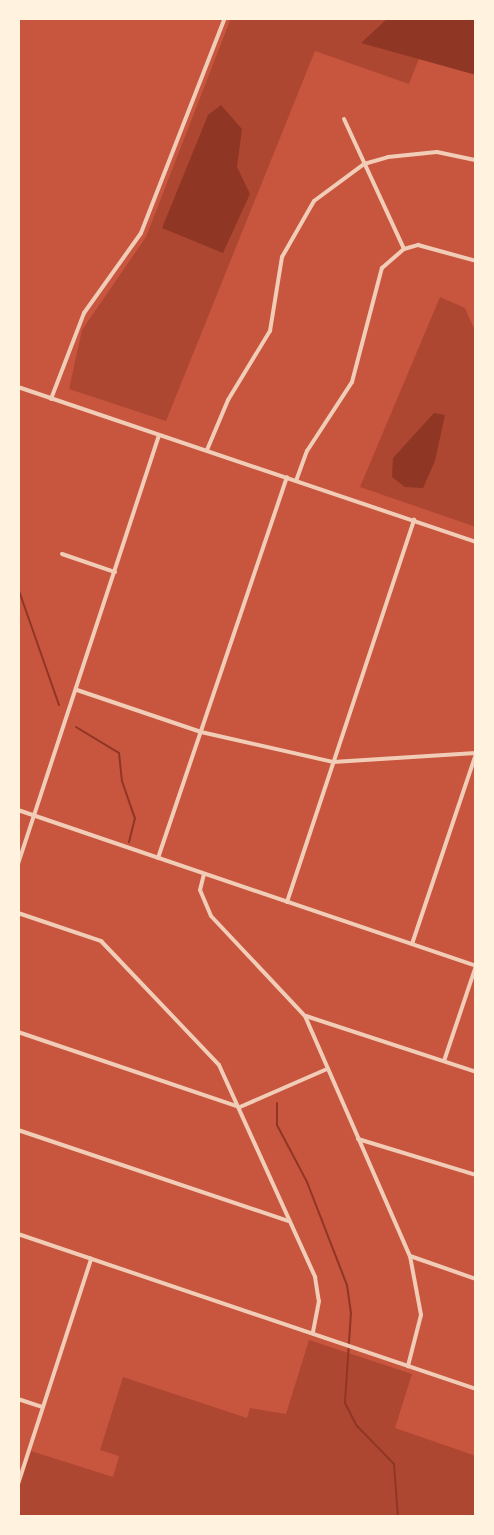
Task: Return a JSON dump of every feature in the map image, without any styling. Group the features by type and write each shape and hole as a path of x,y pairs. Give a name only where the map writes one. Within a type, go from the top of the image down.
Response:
{"street":[{"path":"51,399 84,313 141,232 225,18"},
{"path":"344,118 404,249"},
{"path":"207,450 224,409 270,331 279,269 295,227 323,192 364,164 419,152 476,160"},
{"path":"296,481 307,451 352,382 376,279 404,249 429,244 476,261"},
{"path":"18,387 476,542"},
{"path":"18,864 159,436"},
{"path":"158,858 286,477"},
{"path":"287,902 414,520"},
{"path":"62,554 115,572"},
{"path":"77,690 201,732 333,762 476,754 412,944"},
{"path":"18,810 476,966 444,1061"},
{"path":"204,874 200,890 211,916 305,1016 410,1256 421,1315 408,1366"},
{"path":"18,913 101,941 219,1065 240,1107 315,1277 319,1301 313,1333"},
{"path":"305,1016 476,1072"},
{"path":"18,1032 240,1107 327,1069"},
{"path":"18,1130 289,1221"},
{"path":"358,1139 476,1175"},
{"path":"18,1234 476,1389"},
{"path":"410,1256 476,1279"},
{"path":"18,1484 91,1259"},
{"path":"18,1399 43,1407"}],"shaded area":[{"path":"231,18 435,18 409,84 315,51 166,421 69,389 82,330 146,237"},
{"path":"388,18 476,18 476,75 361,43"},
{"path":"221,105 242,129 237,167 250,194 223,253 162,228 208,115"},
{"path":"440,297 465,308 476,333 476,527 360,487"},
{"path":"434,413 445,415 435,461 423,488 405,487 392,477 393,458"},
{"path":"309,1340 412,1374 395,1428 476,1456 476,1517 18,1517 18,1491 31,1451 113,1477 119,1456 100,1450 123,1377 247,1418 250,1408 286,1414"}],"waterway":[{"path":"18,588 59,705"},
{"path":"76,727 119,753 122,781 135,818 129,842"},
{"path":"277,1103 277,1125 307,1182 347,1285 351,1312 345,1403 356,1425 394,1464 398,1517"}]}
